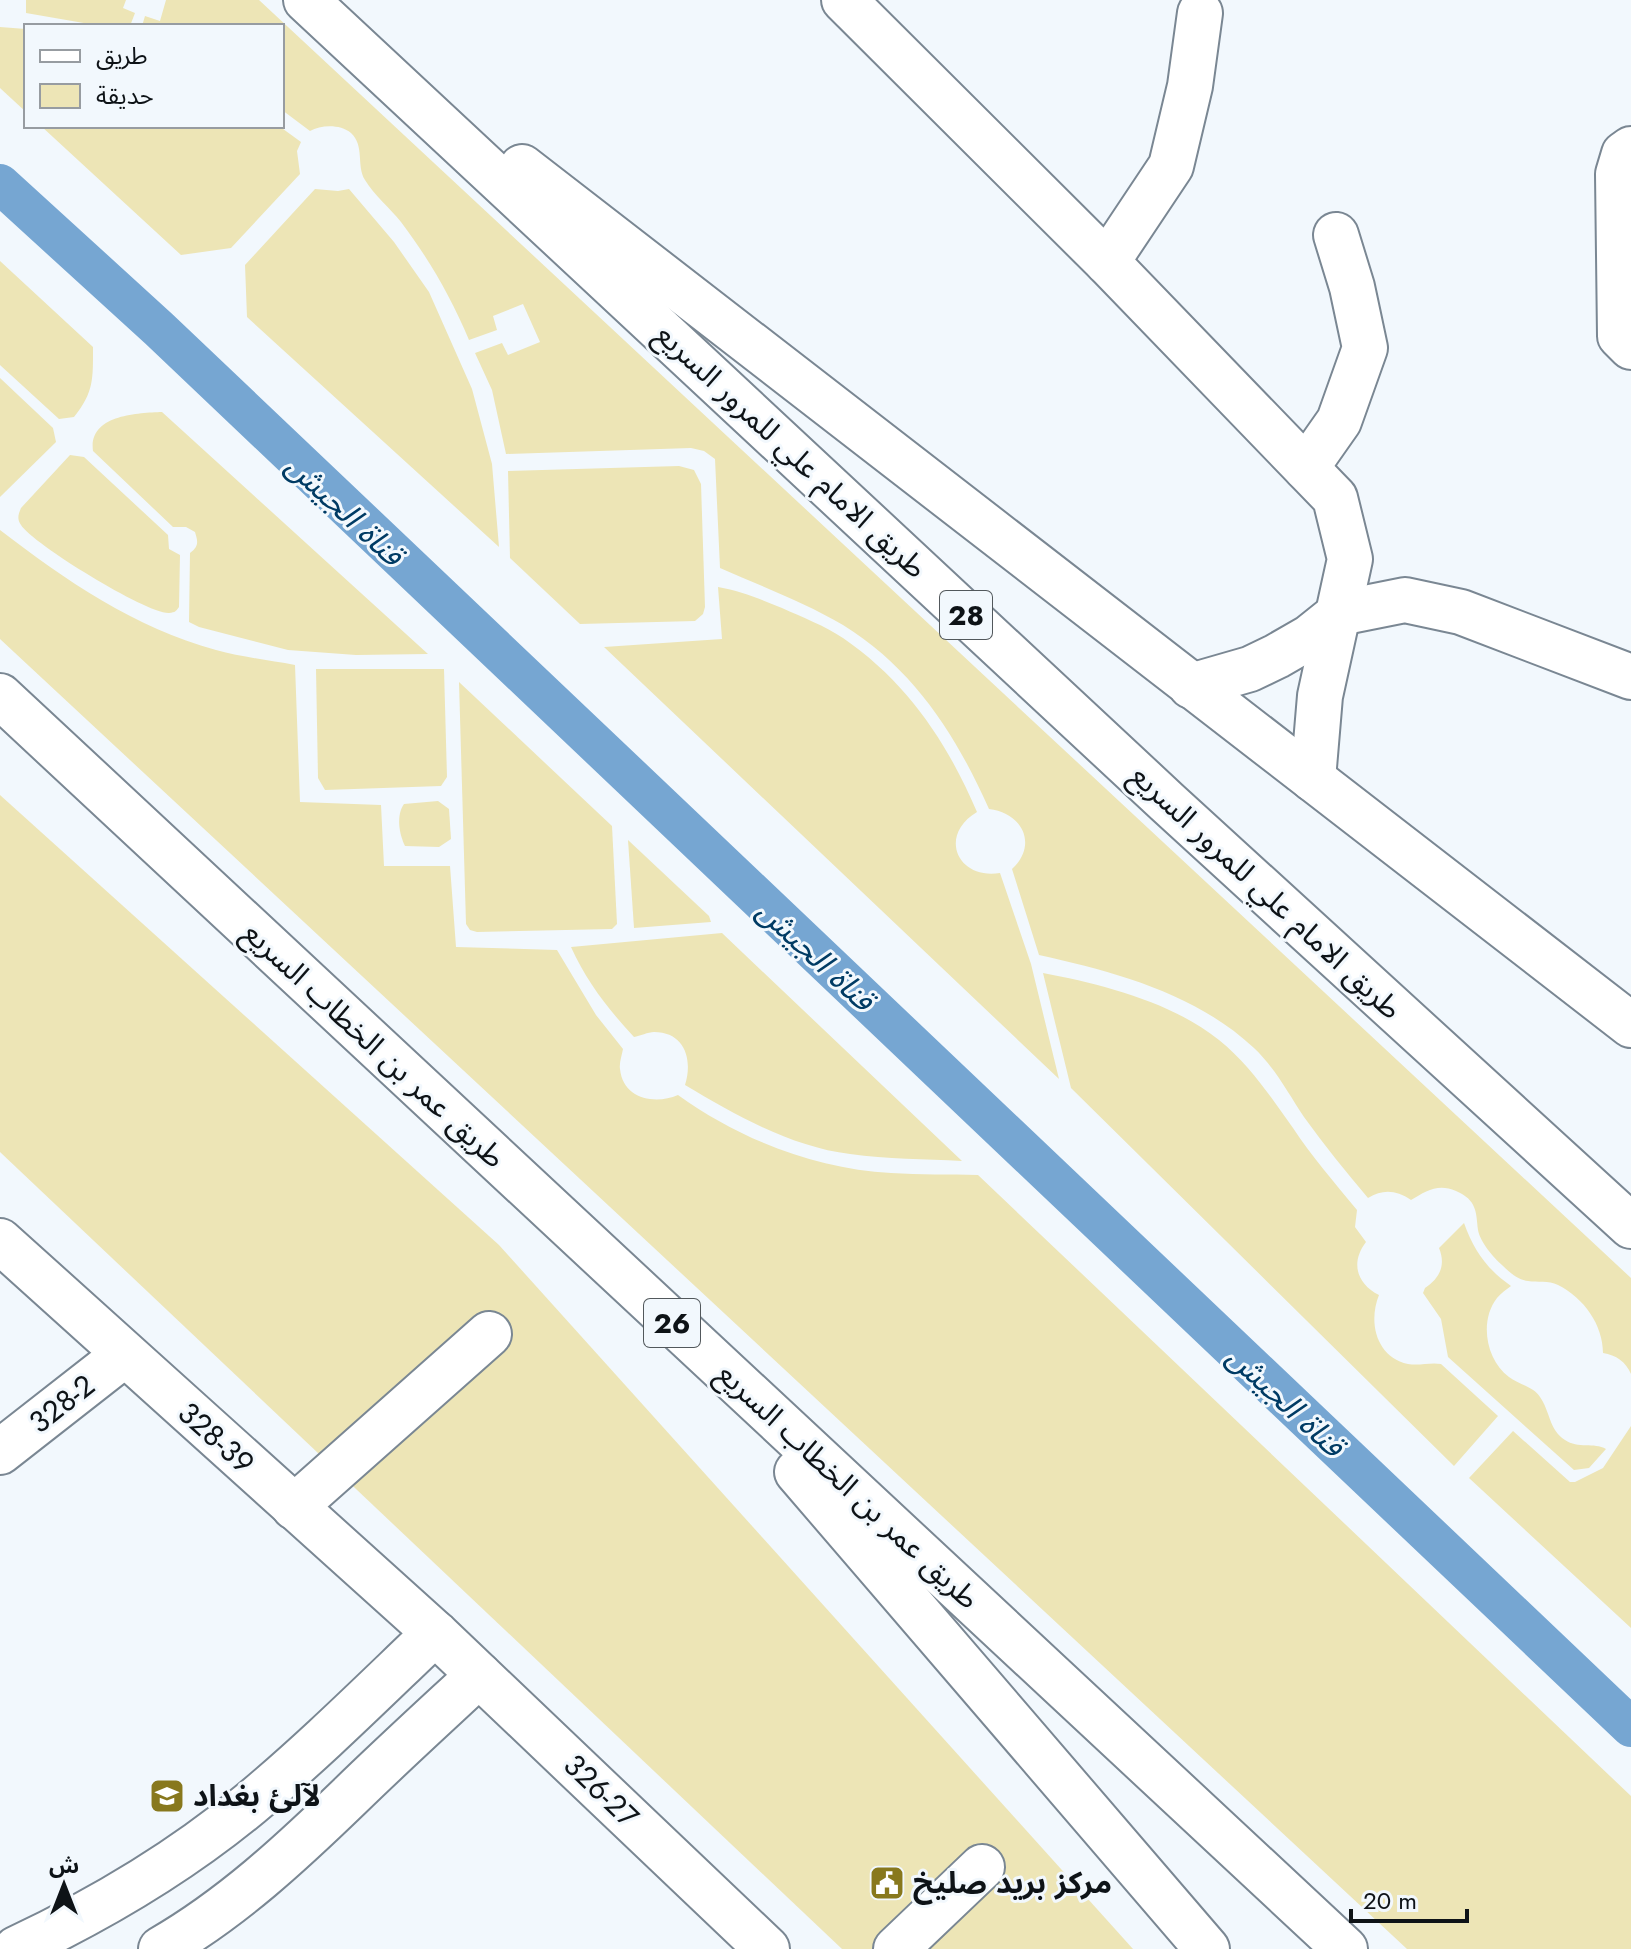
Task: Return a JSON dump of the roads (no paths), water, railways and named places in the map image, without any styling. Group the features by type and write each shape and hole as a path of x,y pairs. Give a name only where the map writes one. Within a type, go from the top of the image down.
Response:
{"main road":[{"path":"306,0 1631,1025"},
{"name":"طريق الامام علي للمرور السريع","path":"306,0 1178,812 1631,1226"},
{"path":"844,0 1107,262 1335,498 1350,559 1320,696 1313,779"},
{"path":"1107,262 1171,166 1190,86 1200,13"},
{"path":"1631,149 1624,154 1618,174 1620,336 1631,347"},
{"path":"1306,468 1339,421 1365,348 1352,287 1336,235"},
{"path":"1191,686 1250,669 1277,656 1310,637 1340,613 1405,600 1461,612 1631,677"},
{"name":"طريق عمر بن الخطاب السريع","path":"0,696 1345,1949"},
{"name":"328-39","path":"0,1241 435,1633"},
{"path":"655,1306 1207,1949"},
{"path":"294,1507 489,1334"},
{"name":"328-2","path":"0,1452 124,1355"},
{"path":"16,1949 89,1911 197,1844 297,1764 435,1633"},
{"name":"326-27","path":"435,1633 767,1949"},
{"path":"161,1949 217,1913 264,1877 308,1839 479,1675"},
{"path":"896,1949 982,1867"}],"waterway":[{"name":"قناة الجيش","path":"0,184 159,329 1631,1727"}],"place":[{"name":"لآلئ بغداد","path":"167,1796"},
{"name":"مركز بريد صليخ","path":"887,1883"}]}
